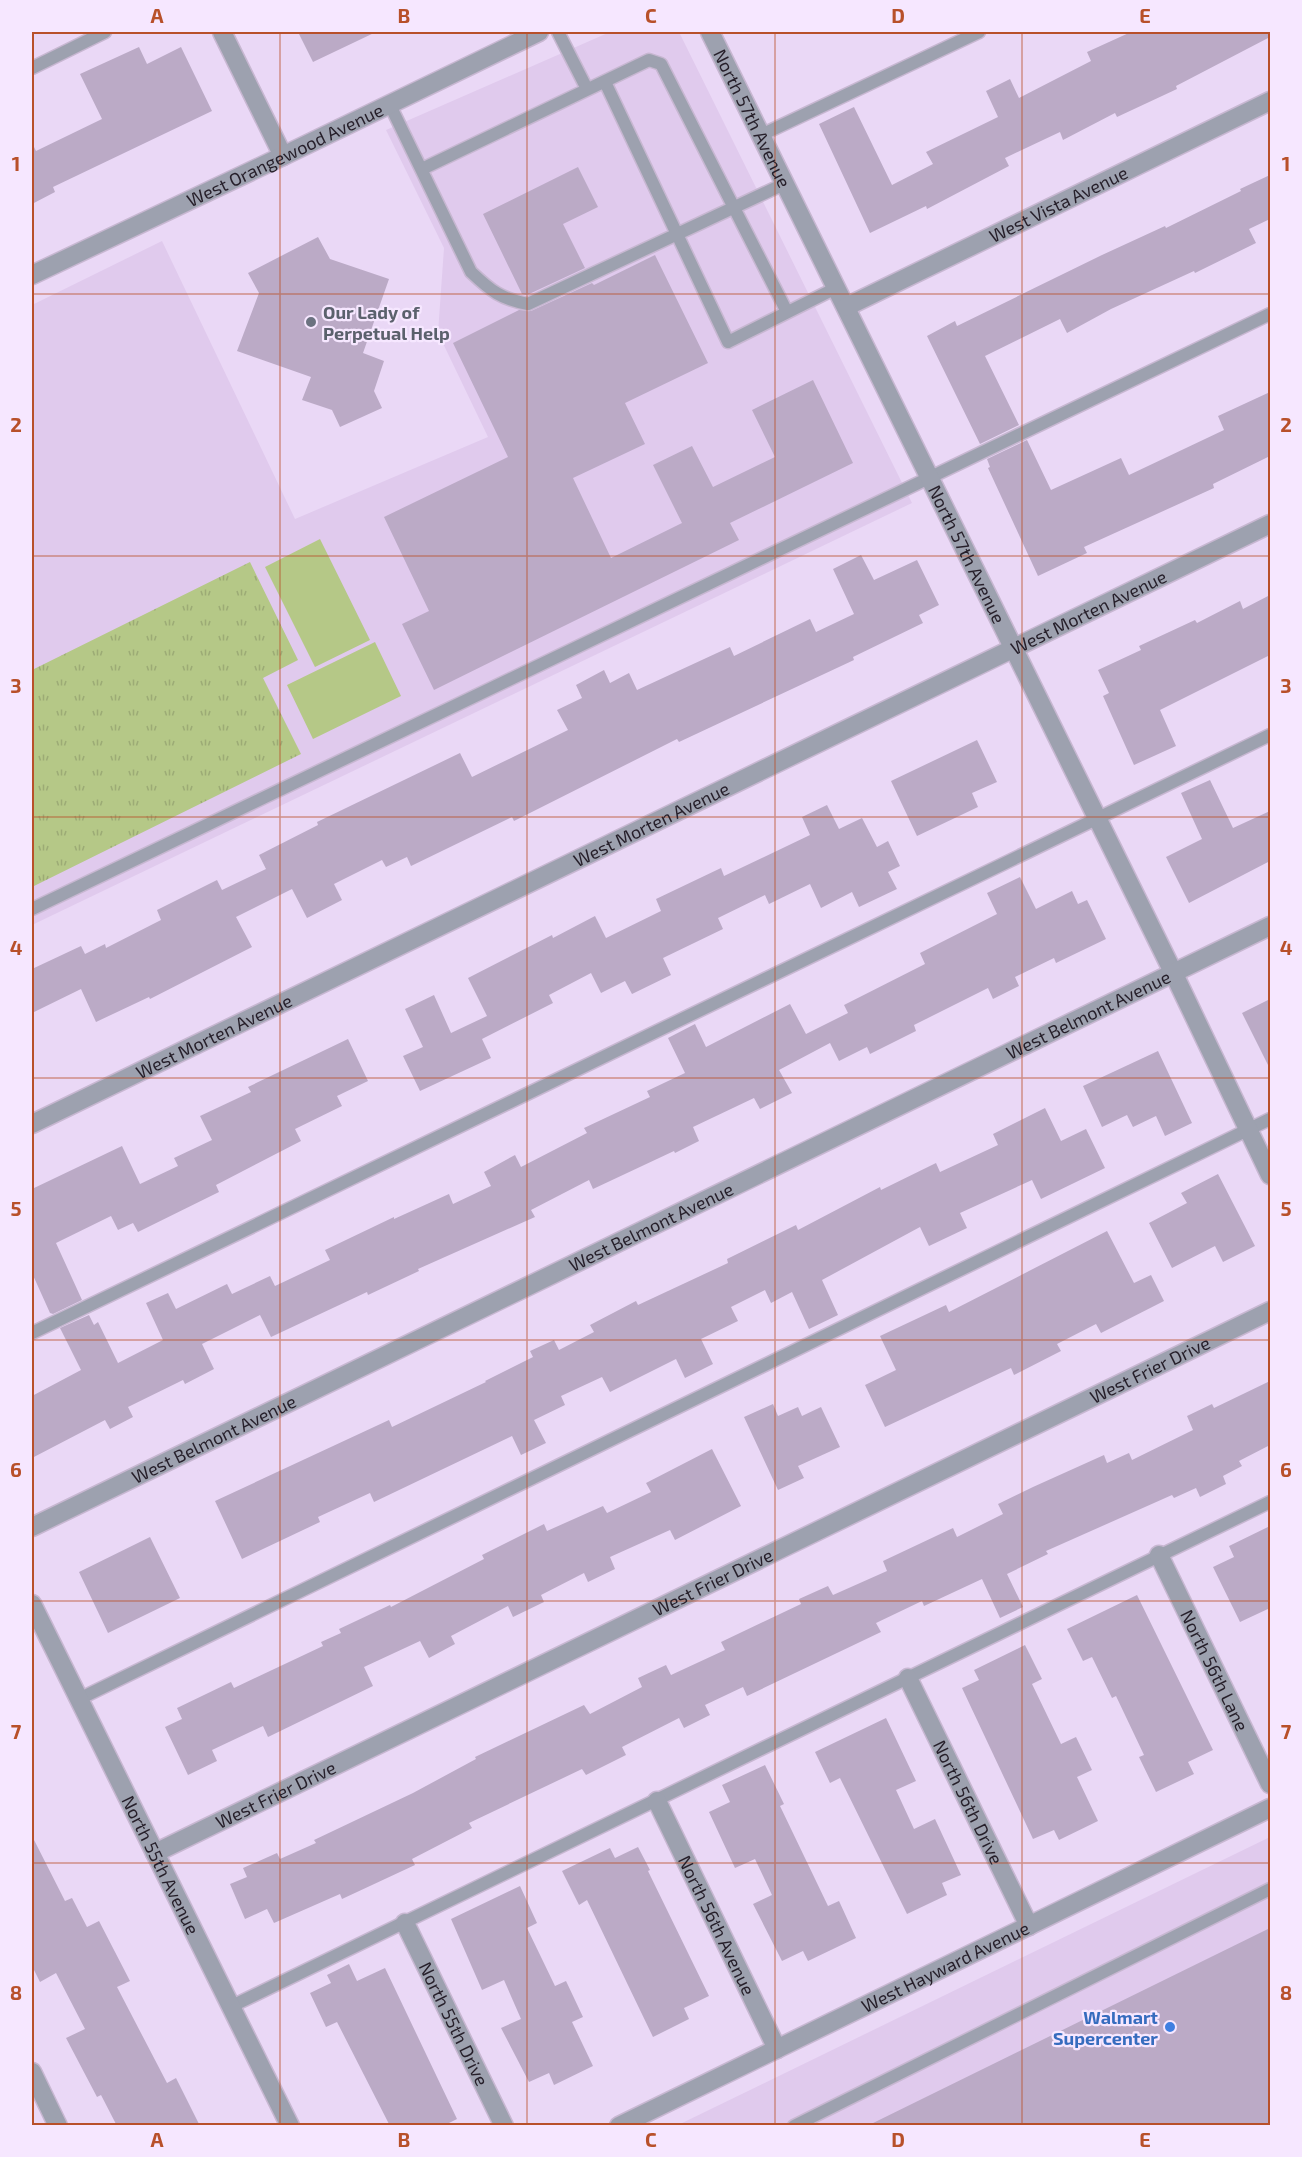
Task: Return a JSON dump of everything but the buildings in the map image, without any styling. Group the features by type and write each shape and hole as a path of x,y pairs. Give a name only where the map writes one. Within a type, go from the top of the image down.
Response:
{"street":[{"path":"222,32 283,156"},
{"name":"West Orangewood Avenue","path":"32,275 539,32"},
{"name":"North 57th Avenue","path":"710,32 1098,819 1270,1174"},
{"name":"West Vista Avenue","path":"846,308 1270,102"},
{"name":"West Morten Avenue","path":"32,1124 1270,524"},
{"name":"West Belmont Avenue","path":"32,1527 1270,926"},
{"name":"West Frier Drive","path":"155,1853 1270,1311"},
{"name":"North 56th Lane","path":"1159,1555 1270,1785"},
{"name":"North 55th Avenue","path":"32,1604 290,2126"},
{"name":"North 56th Drive","path":"908,1678 1029,1926"},
{"name":"North 56th Avenue","path":"657,1801 777,2049"},
{"name":"West Hayward Avenue","path":"619,2126 1270,1808"},
{"name":"North 55th Drive","path":"405,1923 504,2126"},
{"path":"32,2072 58,2126"}],"lane":[{"path":"32,68 105,32"},
{"path":"558,32 587,89"},
{"path":"761,135 979,32"},
{"path":"422,169 649,60 661,64 787,312"},
{"path":"605,82 728,342 836,288"},
{"path":"390,105 471,272 491,291 507,300 528,304 784,184"},
{"path":"32,909 1270,314"},
{"path":"32,1333 1270,735"},
{"path":"79,1699 1270,1119"},
{"path":"231,2006 1270,1502"},
{"path":"794,2126 1270,1889"}],"shaded area":[{"path":"610,32 679,32 912,503 32,925 32,305 162,241 295,519 488,437 438,333 444,248 386,130"},
{"path":"1270,1837 1270,2125 678,2125"}],"green space":[{"path":"320,539 370,640 315,667 265,567"},
{"path":"250,562 298,660 263,678 301,754 32,887 32,670"},
{"path":"375,642 401,696 313,739 287,685"}],"place":[{"name":"Our Lady of Perpetual Help","path":"311,322"},
{"name":"Walmart Supercenter","path":"1170,2027"}]}
